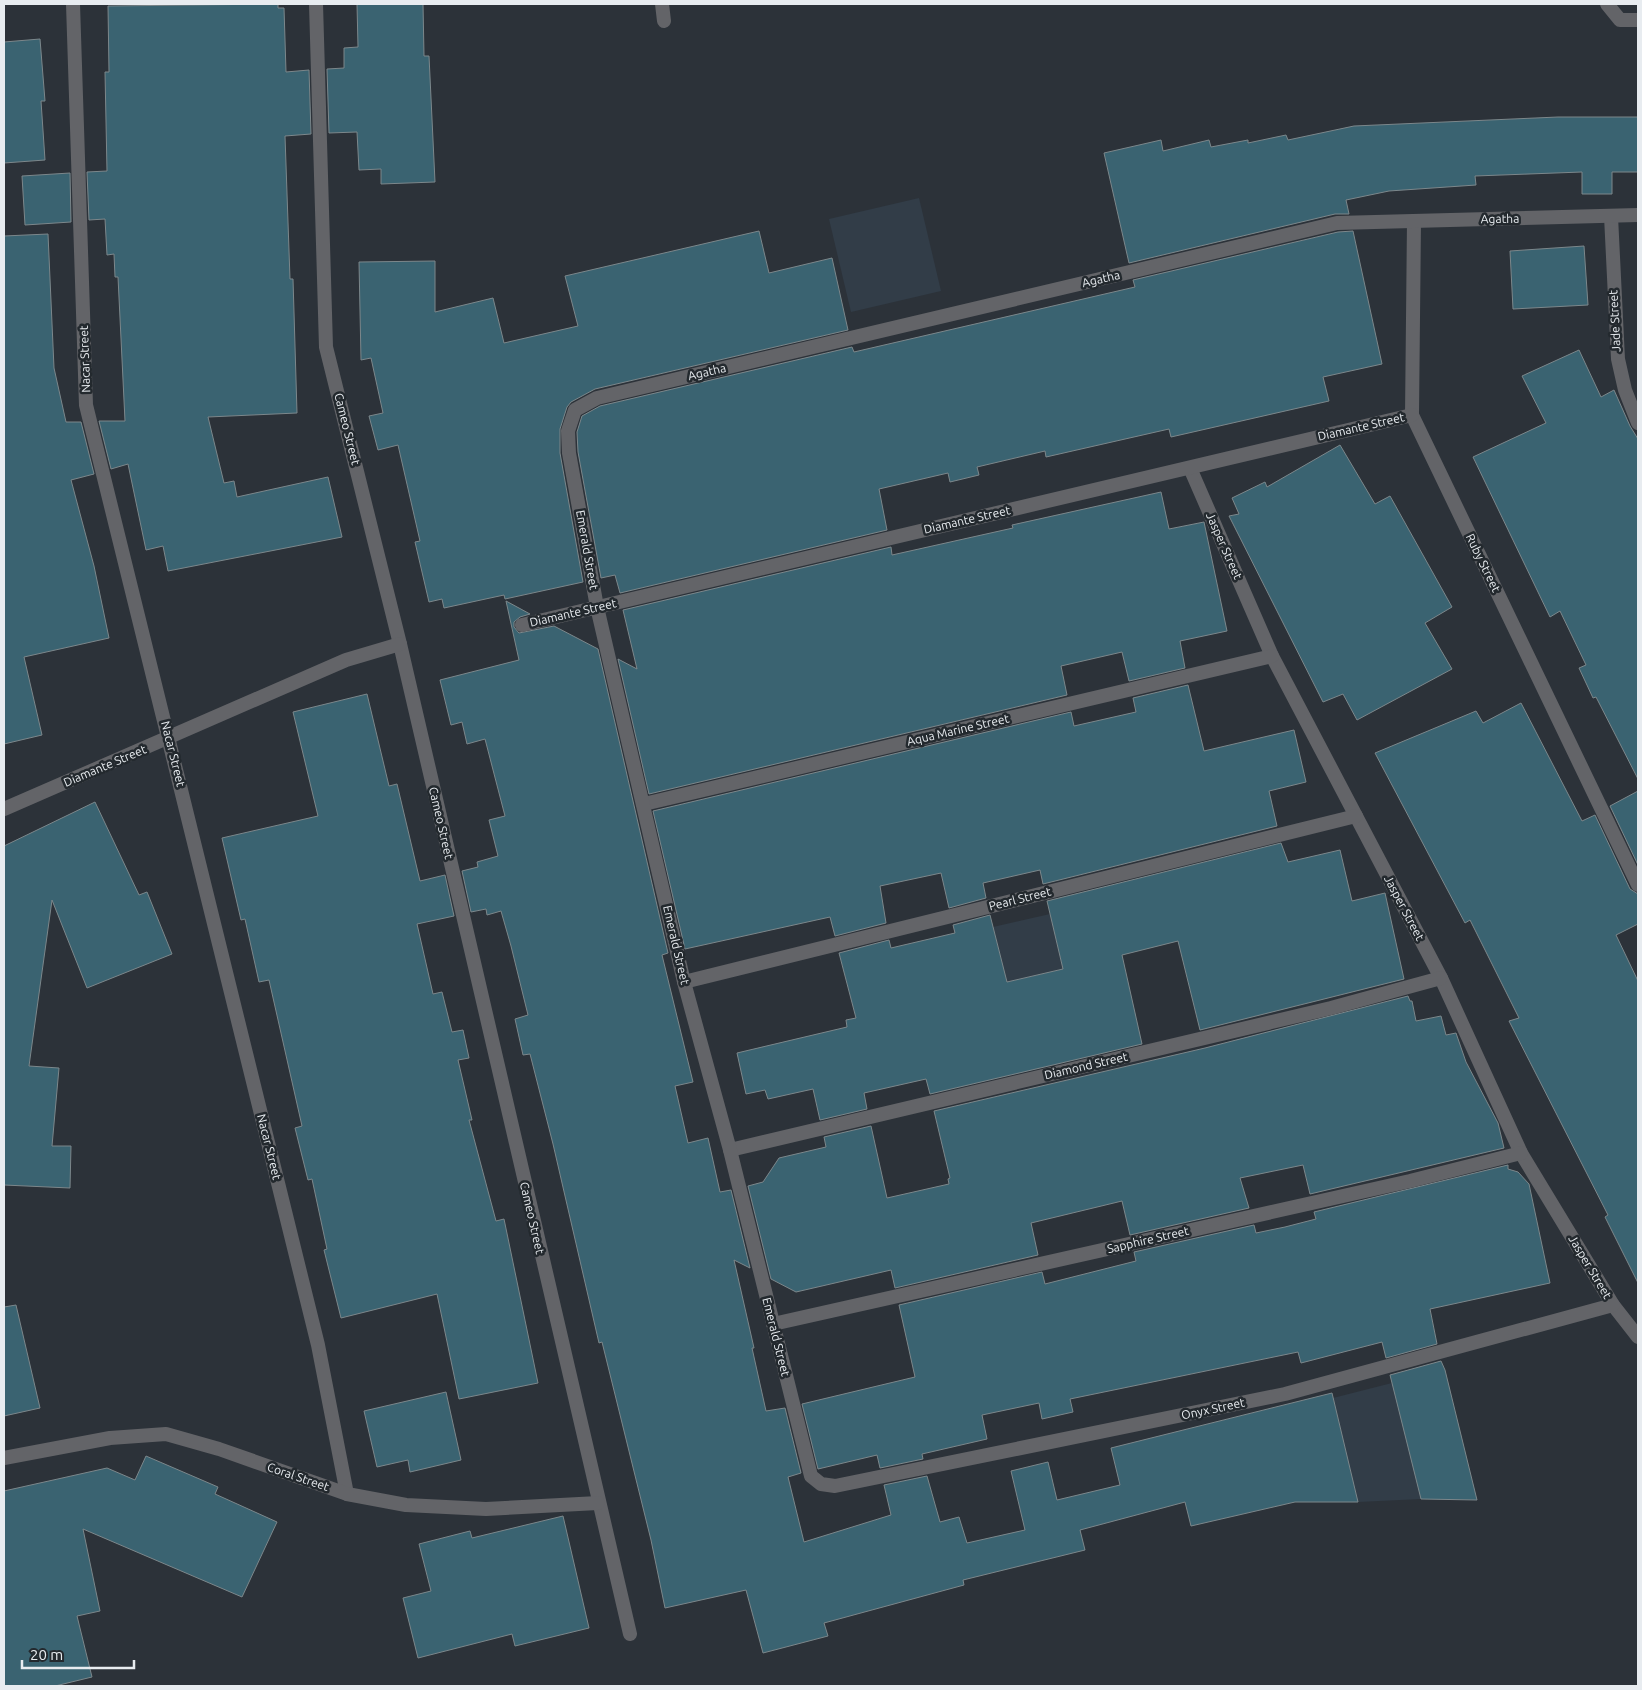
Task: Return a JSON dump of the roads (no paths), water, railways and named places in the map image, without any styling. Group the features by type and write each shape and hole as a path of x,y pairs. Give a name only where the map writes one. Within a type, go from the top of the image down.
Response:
{"street":[{"name":"Nacar Street","path":"73,4 86,404 318,1345 347,1494"},
{"name":"Cameo Street","path":"316,4 326,346 400,644 598,1503 630,1634"},
{"path":"662,4 664,21"},
{"path":"1607,4 1620,20 1638,20"},
{"name":"Agatha","path":"575,410 597,398 1337,223 1638,215"},
{"name":"Jade Street","path":"1611,216 1618,359 1622,384 1638,423"},
{"name":"Ruby Street","path":"1414,221 1412,415 1638,885"},
{"name":"Emerald Street","path":"575,410 568,431 569,453 597,607 684,982 730,1150 811,1476"},
{"name":"Diamante Street","path":"522,624 1412,415"},
{"name":"Jasper Street","path":"1190,468 1272,656 1441,978 1522,1153 1613,1305 1638,1337"},
{"name":"Diamante Street","path":"4,809 346,660 400,644"},
{"name":"Aqua Marine Street","path":"644,804 1272,656"},
{"name":"Pearl Street","path":"684,982 1356,816"},
{"name":"Diamond Street","path":"730,1150 1322,1011 1441,978"},
{"name":"Sapphire Street","path":"773,1324 1410,1181 1522,1153"},
{"name":"Onyx Street","path":"811,1476 821,1484 835,1486 1285,1394 1613,1305"},
{"name":"Coral Street","path":"4,1458 110,1438 166,1434 219,1449 347,1494 406,1505 486,1509 598,1503"}]}
